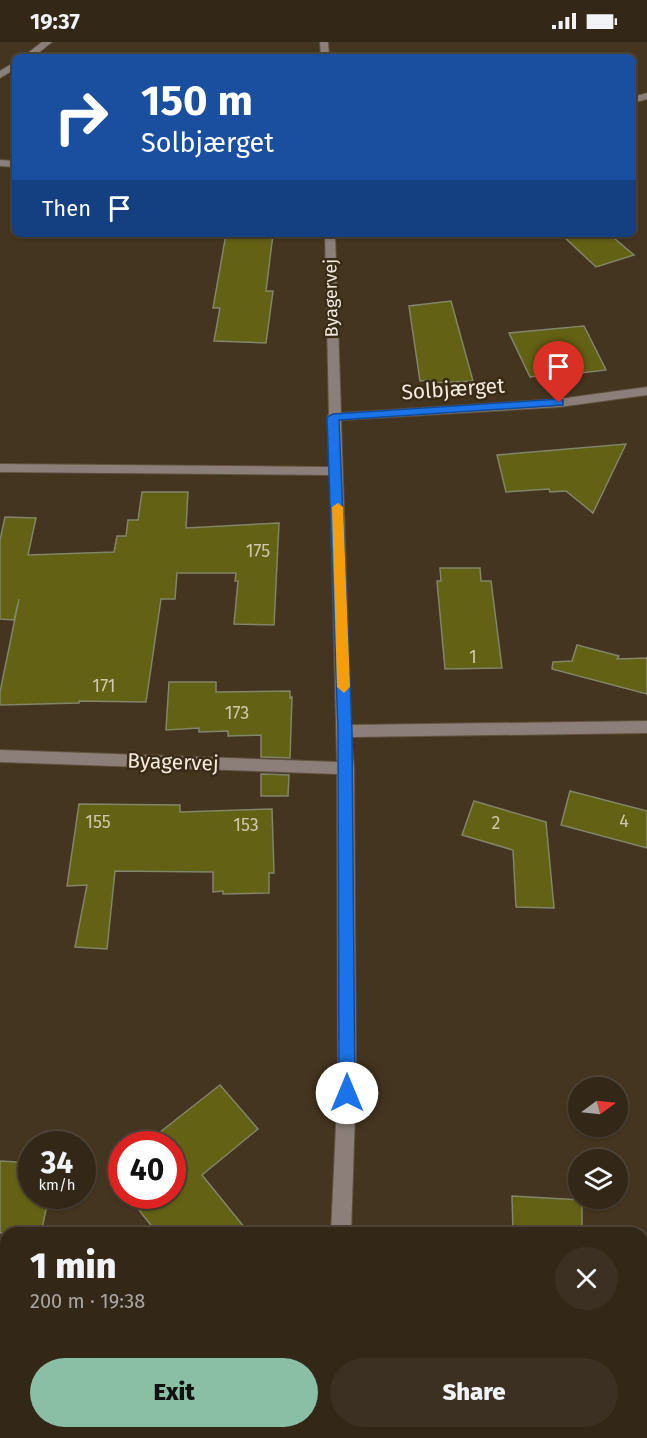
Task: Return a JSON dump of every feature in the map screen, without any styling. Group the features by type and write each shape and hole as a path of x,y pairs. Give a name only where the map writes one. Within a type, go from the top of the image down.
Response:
{"street":[{"path":"31,54 48,42"},
{"name":"Byagervej","path":"330,237 333,417 346,768 347,1163 342,1227"},
{"name":"Solbjærget","path":"333,417 559,403 647,391"},
{"path":"0,468 336,471"},
{"path":"345,731 647,727"},
{"name":"Byagervej","path":"0,756 346,768"}],"building":[{"path":"225,237 273,237 266,291 273,291 266,343 214,341 220,308 213,308"},
{"path":"564,237 613,237 634,255 596,267"},
{"path":"451,301 473,381 431,383 430,380 420,381 409,306"},
{"path":"584,326 606,370 530,377 509,333"},
{"path":"626,444 593,513 566,491 550,492 549,489 506,492 497,455"},
{"path":"142,492 188,492 186,528 279,523 274,625 234,624 238,581 235,581 236,573 177,573 175,599 161,599 146,702 79,701 79,703 0,705 0,692 19,599 14,620 0,619 0,540 5,517 36,518 28,555 114,552 117,536 126,536 128,520 138,520"},
{"path":"440,568 480,568 481,581 491,581 502,668 445,669 437,581 441,581"},
{"path":"577,645 619,656 617,659 647,658 647,694 552,669 553,662 572,661"},
{"path":"169,682 216,682 216,692 290,691 290,698 292,697 290,758 261,757 261,735 228,736 228,731 199,732 199,728 166,730"},
{"path":"261,774 289,775 288,796 261,796"},
{"path":"570,791 647,811 647,848 561,825"},
{"path":"474,801 546,822 554,908 516,907 513,850 462,835"},
{"path":"79,804 180,805 180,812 272,809 274,873 269,873 269,893 223,894 223,891 213,892 213,872 115,871 107,949 75,947 87,885 67,886"},
{"path":"220,1085 258,1129 202,1175 244,1227 152,1227 138,1209 186,1209 186,1131 162,1131"},
{"path":"0,1161 18,1162 18,1209 46,1209 42,1227 0,1227"},
{"path":"512,1196 568,1199 568,1209 582,1209 582,1227 513,1227"}],"slow traffic":[{"path":"338,507 344,687"}],"route":[{"path":"347,1093 345,731 333,417 559,403"}]}
